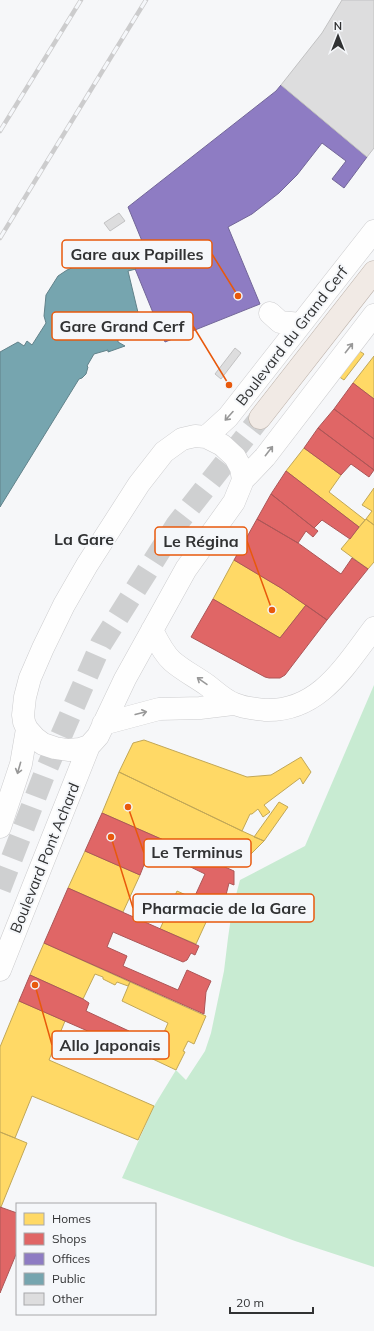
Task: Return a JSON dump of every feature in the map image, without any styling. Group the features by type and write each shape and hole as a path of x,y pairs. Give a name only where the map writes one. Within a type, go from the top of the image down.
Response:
{"main road":[{"name":"Boulevard du Grand Cerf","path":"260,418 374,272"}],"street":[{"name":"Boulevard du Grand Cerf","path":"206,437 228,417 374,231"},
{"path":"270,313 280,322 301,324"},
{"path":"243,480 270,451 374,316"},
{"path":"90,746 68,750 55,748 39,741 27,729 23,715 25,697 30,678 60,612 87,565 139,484 164,452 182,439 195,436 206,437 222,445 235,457 241,468 243,480"},
{"name":"Boulevard Pont Achard","path":"0,970 90,746 98,736 125,679 186,569 234,502 243,480"},
{"path":"103,724 159,709 200,708 233,704 254,709 275,710 291,707 308,700 327,686 344,668 374,628"},
{"path":"152,630 160,645 171,660 233,704"},
{"path":"0,827 21,764 27,729"}],"green space":[{"path":"374,685 374,1267 295,1241 122,1178 154,1106 176,1070 186,1080 205,1051 211,1033 224,971 232,910 240,880 305,846"}],"building: Homes":[{"path":"358,350 364,354 344,380 338,376"},
{"path":"374,356 374,399 353,383"},
{"path":"304,448 341,475 329,492 365,520 359,527 286,471"},
{"path":"374,488 374,525 366,519 372,511 362,505"},
{"path":"366,519 374,525 374,562 368,569 341,549"},
{"path":"234,560 306,605 280,638 213,599"},
{"path":"144,740 247,777 271,775 301,757 311,772 303,784 300,778 264,805 270,812 263,817 258,809 250,814 242,831 119,772 133,743"},
{"path":"119,772 264,841 249,856 241,850 230,857 225,867 102,813"},
{"path":"279,802 288,807 264,841 254,837"},
{"path":"85,851 140,875 123,912 68,888"},
{"path":"177,891 213,907 196,944 160,929"},
{"path":"44,943 130,982 128,986 117,982 115,985 103,979 103,977 95,974 83,999 30,975"},
{"path":"130,982 206,1016 194,1044 188,1041 183,1051 185,1052 176,1070 140,1053 150,1032 162,1037 168,1023 122,1001"},
{"path":"19,1001 65,1021 49,1060 154,1106 138,1140 32,1096 15,1138 0,1132 0,1047"},
{"path":"0,1132 27,1143 1,1207 0,1207"}],"building: Shops":[{"path":"353,383 374,399 374,439 334,409"},
{"path":"334,409 374,439 374,470 318,428"},
{"path":"318,428 374,470 369,477 351,464 341,475 304,448"},
{"path":"286,471 359,527 350,539 322,520 314,528 271,494"},
{"path":"271,494 318,531 313,537 306,531 298,543 257,519"},
{"path":"257,519 298,543 341,574 352,558 368,569 327,620 281,588 234,560"},
{"path":"213,599 280,638 306,605 327,620 285,675 280,678 269,678 191,637"},
{"path":"102,813 234,871 234,885 229,883 222,911 194,898 205,874 164,854 162,858 149,852 140,875 85,851"},
{"path":"68,888 199,946 195,955 191,953 187,960 183,962 113,932 107,947 127,956 123,966 178,990 187,970 211,981 206,992 204,1014 44,943"},
{"path":"30,975 83,999 89,1003 86,1011 129,1031 122,1046 19,1001"},
{"path":"0,1207 16,1213 16,1254 0,1293"}],"building: Offices":[{"path":"281,85 367,157 344,188 332,179 346,161 322,143 297,175 279,193 252,214 228,227 260,304 165,342 127,248 142,241 128,207 276,91"}],"building: Public":[{"path":"129,254 136,269 128,271 141,325 121,331 118,336 118,342 125,346 108,352 108,350 94,354 87,366 86,374 79,379 0,507 0,352 18,342 24,346 27,341 32,345 46,323 44,316 46,295 58,276 74,267"}],"building: Other":[{"path":"342,0 374,0 374,148 367,157 281,85 322,33"},
{"path":"119,213 125,221 110,231 104,223"},
{"path":"235,348 241,353 221,379 215,374"}],"tunnel":[{"path":"0,889 44,775 101,644 177,524 260,418"}],"railway":[{"path":"0,131 81,0"},
{"path":"0,238 146,0"}],"place":[{"name":"Gare aux Papilles","path":"238,296"},
{"name":"Gare Grand Cerf","path":"229,385"},
{"name":"Le Régina","path":"272,610"},
{"name":"Le Terminus","path":"128,807"},
{"name":"Pharmacie de la Gare","path":"111,837"},
{"name":"Allo Japonais","path":"35,985"}],"district":[{"name":"La Gare","path":"84,539"}]}
